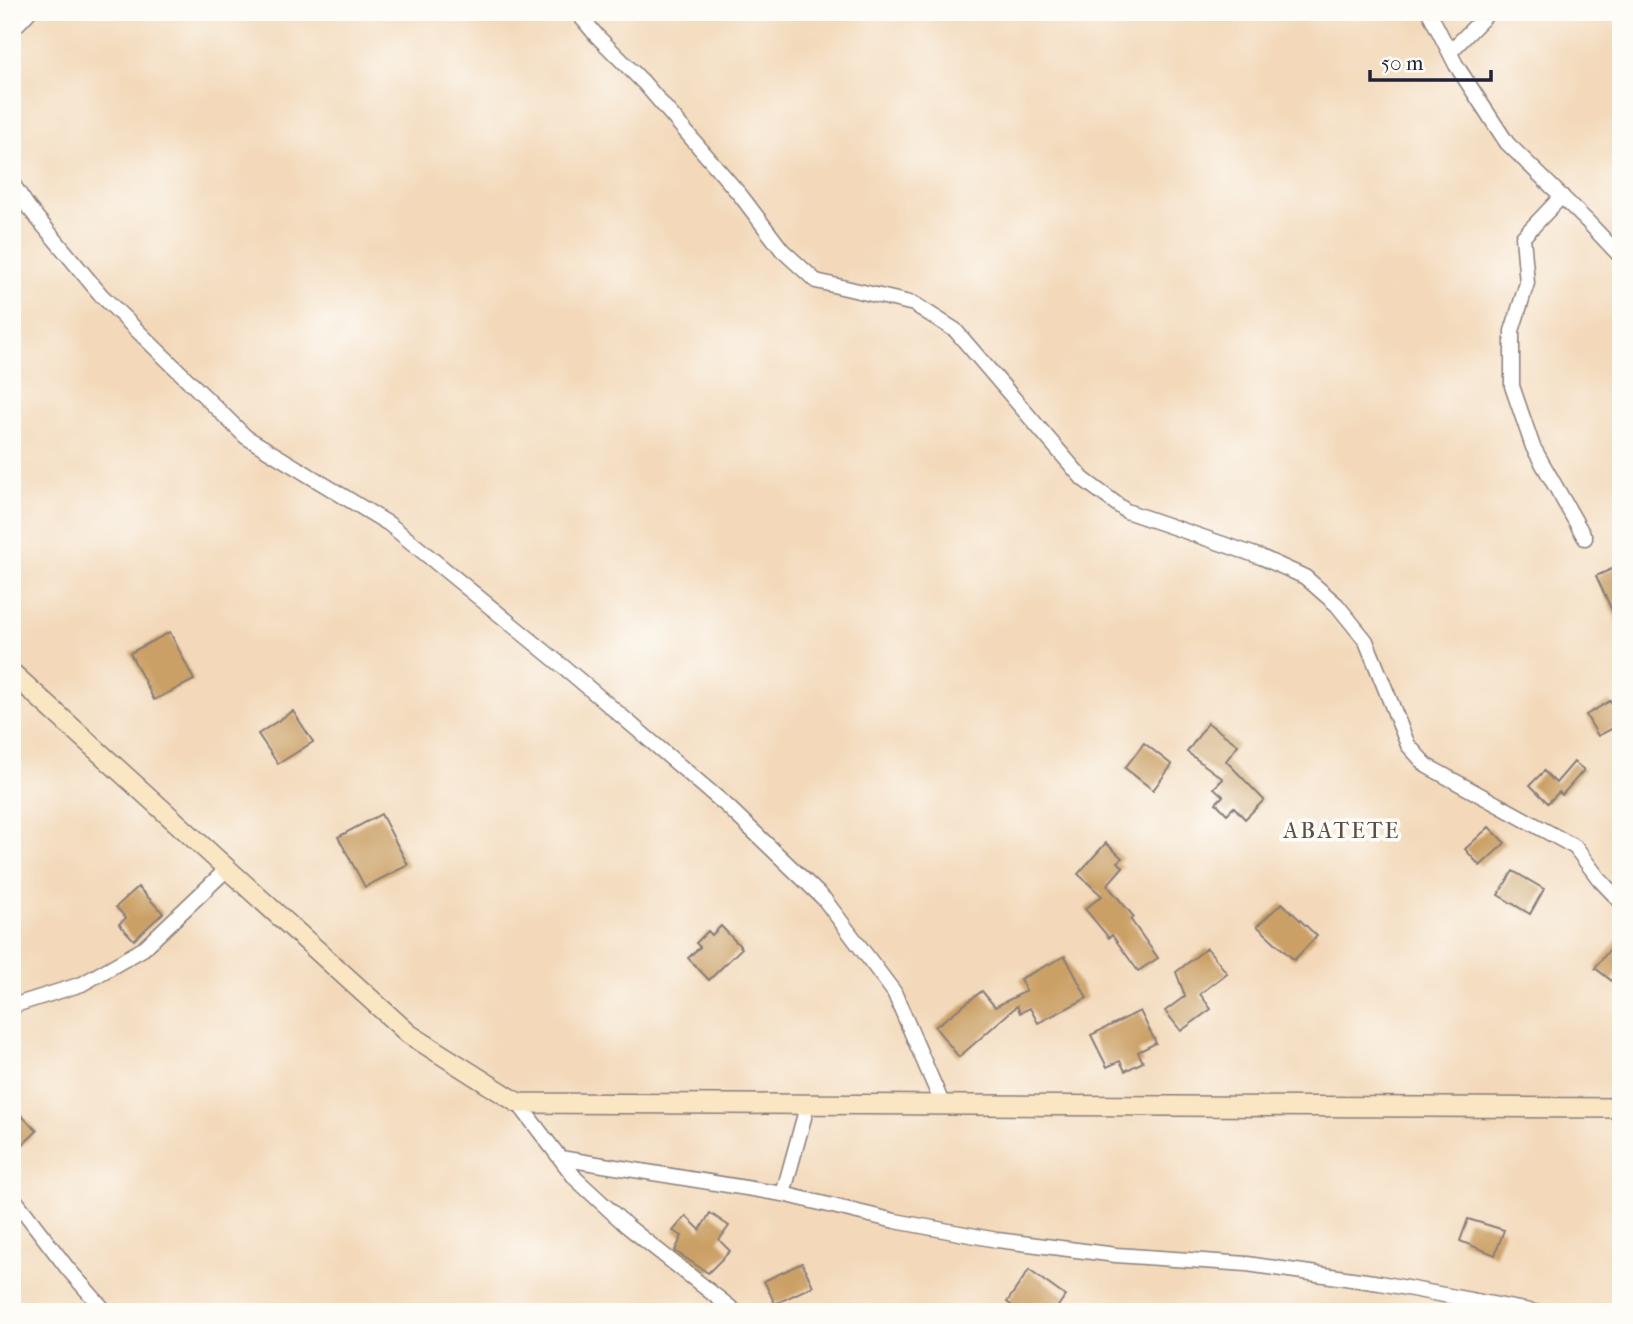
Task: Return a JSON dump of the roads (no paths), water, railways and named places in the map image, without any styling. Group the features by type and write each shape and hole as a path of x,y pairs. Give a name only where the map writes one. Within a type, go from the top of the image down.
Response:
{"main road":[{"path":"12,673 409,1034 518,1103 1621,1108"}],"street":[{"path":"12,30 29,12"},
{"path":"577,12 644,83 741,196 782,250 816,281 914,304 955,330 1083,480 1126,511 1261,556 1305,577 1337,605 1366,642 1408,745 1427,766 1575,847 1599,879 1621,902"},
{"path":"1429,12 1450,52 1507,144 1621,257"},
{"path":"1450,52 1489,12"},
{"path":"12,183 28,207 101,295 246,437 389,524 727,806 824,899 894,992 942,1103"},
{"path":"1562,196 1523,237 1527,284 1513,331 1512,386 1533,447 1585,538"},
{"path":"12,1006 82,984 143,948 228,868"},
{"path":"518,1103 576,1179 627,1226 736,1312"},
{"path":"783,1195 808,1103"},
{"path":"560,1158 783,1195 997,1240 1116,1255 1261,1266 1380,1283 1535,1312"},
{"path":"12,1196 68,1269 106,1312"}],"district":[{"name":"ABATETE","path":"1342,830"}]}
